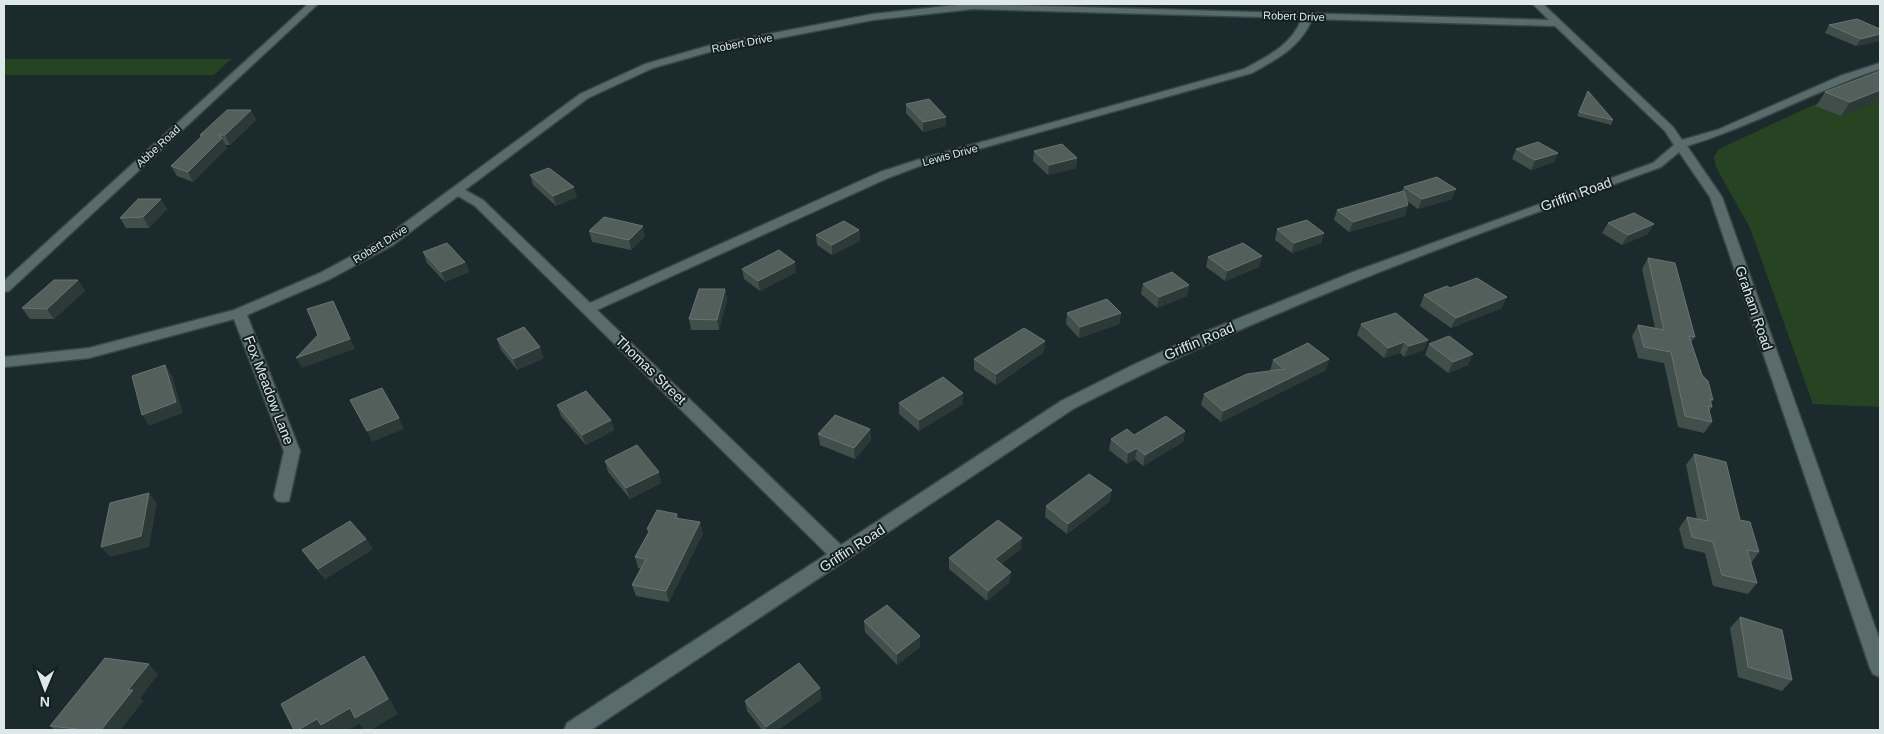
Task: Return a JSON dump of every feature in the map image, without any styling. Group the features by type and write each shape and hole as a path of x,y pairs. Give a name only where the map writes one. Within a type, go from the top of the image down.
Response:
{"street":[{"name":"Abbe Road","path":"4,288 313,4"},
{"name":"Graham Road","path":"1538,4 1669,129 1682,144 1716,196 1880,668"},
{"name":"Robert Drive","path":"4,362 89,353 239,313 325,276 388,242 584,96 649,66 711,48 873,17 973,6 1558,23"},
{"name":"Lewis Drive","path":"588,309 893,172 921,162 1179,92 1248,71 1281,53 1302,32 1308,16"},
{"name":"Griffin Road","path":"574,730 1067,405 1141,366 1429,248 1657,165 1682,144 1721,132 1836,82 1880,66"},
{"name":"Thomas Street","path":"458,191 480,203 840,555"},
{"name":"Fox Meadow Lane","path":"239,313 292,451 283,496"}],"green space":[{"path":"4,59 231,59 214,75 4,75"},
{"path":"1880,76 1880,407 1813,404 1750,228 1716,167 1714,157 1719,149"}],"building":[{"path":"1857,19 1880,29 1880,34 1861,39 1829,25"},
{"path":"1880,71 1880,90 1850,102 1825,92"},
{"path":"1588,91 1613,120 1579,112"},
{"path":"929,99 946,117 923,122 906,104"},
{"path":"227,110 251,110 225,135 218,135 222,138 188,172 171,166 203,135 200,135"},
{"path":"1538,142 1558,153 1535,160 1516,149"},
{"path":"1062,144 1077,158 1049,165 1034,151"},
{"path":"549,168 574,187 553,196 530,175"},
{"path":"1437,177 1456,189 1422,199 1404,187"},
{"path":"1404,191 1408,205 1353,222 1337,210"},
{"path":"138,199 161,199 143,217 120,218"},
{"path":"1634,213 1654,224 1628,235 1608,223"},
{"path":"604,217 643,226 629,240 589,231"},
{"path":"1307,220 1324,233 1294,243 1277,229"},
{"path":"844,221 859,230 832,245 816,235"},
{"path":"447,243 465,262 441,272 423,252"},
{"path":"1243,243 1262,256 1227,271 1208,257"},
{"path":"779,250 795,262 758,281 742,269"},
{"path":"1648,258 1675,263 1695,337 1689,336 1702,375 1708,381 1713,400 1710,399 1712,407 1708,406 1712,422 1685,416 1671,352 1644,347 1638,325 1664,330"},
{"path":"1172,272 1189,285 1159,297 1143,284"},
{"path":"1477,278 1507,297 1456,318 1424,295 1447,286 1450,288"},
{"path":"54,280 78,280 47,309 22,308"},
{"path":"699,289 725,289 717,320 689,319"},
{"path":"1107,299 1121,313 1080,327 1067,313"},
{"path":"333,301 350,339 296,358 318,335 307,309"},
{"path":"1396,313 1428,340 1409,346 1404,342 1388,348 1361,324"},
{"path":"524,327 540,347 513,359 497,339"},
{"path":"1024,328 1045,341 996,374 974,359"},
{"path":"1449,336 1473,354 1453,362 1429,344"},
{"path":"1308,343 1329,359 1223,411 1204,394 1247,374 1284,369 1273,360"},
{"path":"165,365 176,402 142,415 132,376"},
{"path":"943,377 963,393 919,420 899,403"},
{"path":"382,388 399,418 367,431 350,400"},
{"path":"586,391 611,420 582,435 557,405"},
{"path":"835,415 870,429 854,448 818,434"},
{"path":"1166,416 1185,431 1145,455 1137,448 1128,453 1111,439 1127,429 1134,435"},
{"path":"637,445 659,472 626,488 605,461"},
{"path":"1694,454 1726,462 1740,520 1750,522 1759,552 1747,550 1757,583 1722,575 1713,542 1692,537 1687,517 1708,521"},
{"path":"1089,474 1112,490 1068,524 1046,506"},
{"path":"149,493 141,536 101,547 110,503"},
{"path":"657,510 677,514 675,518 700,522 666,591 632,585 646,559 635,557 650,530 647,529"},
{"path":"998,520 1022,538 995,559 1011,572 988,591 949,558"},
{"path":"350,521 366,539 318,569 302,550"},
{"path":"887,605 920,636 897,654 864,621"},
{"path":"1740,617 1782,630 1792,680 1748,667"},
{"path":"364,656 388,699 355,718 350,708 321,725 317,719 298,730 294,730 281,704"},
{"path":"105,658 149,664 128,690 133,690 101,730 50,726"},
{"path":"799,663 820,688 766,727 745,701"}]}
